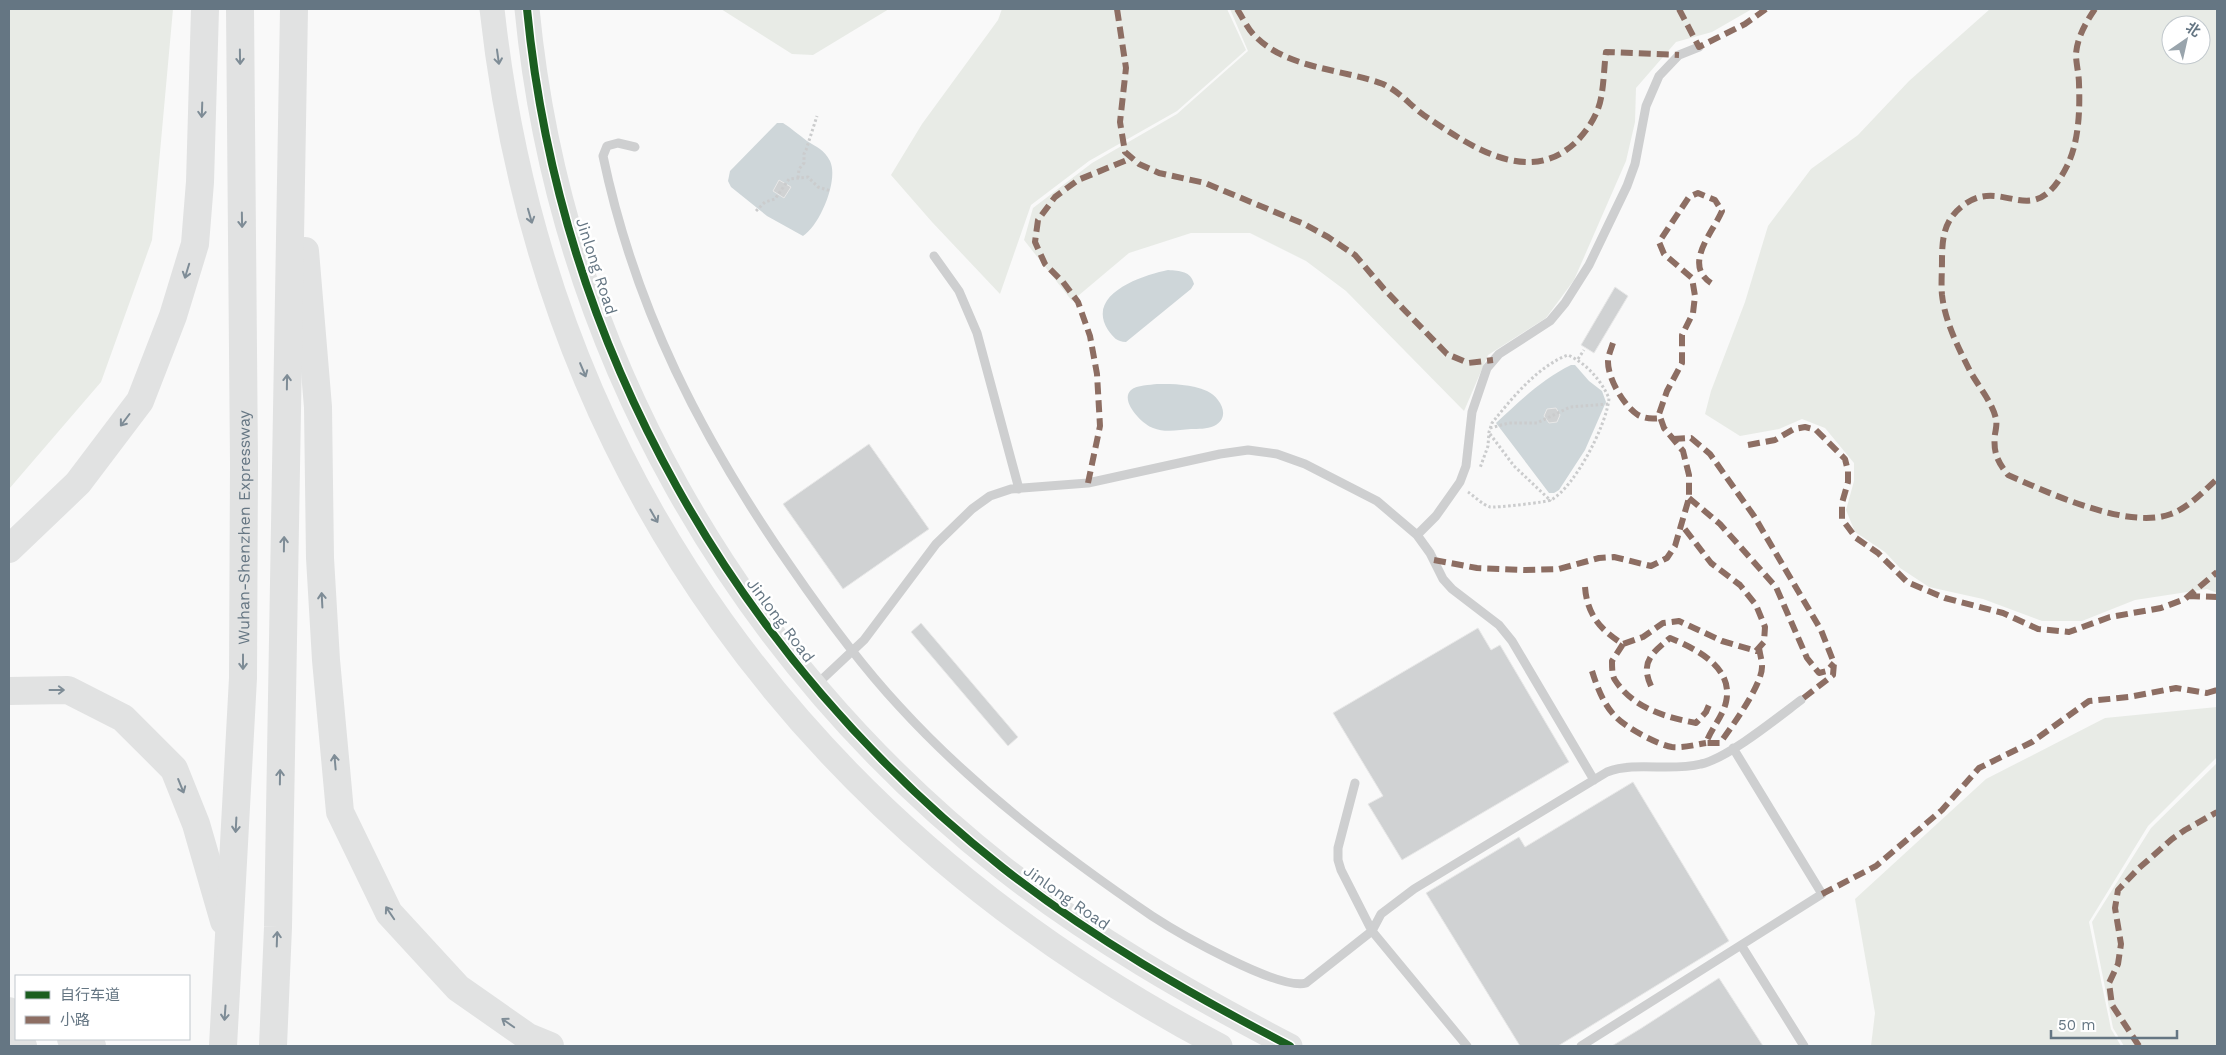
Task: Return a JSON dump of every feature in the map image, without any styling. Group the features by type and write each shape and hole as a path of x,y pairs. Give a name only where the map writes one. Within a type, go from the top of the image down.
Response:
{"highway":[{"path":"9,550 78,483 140,401 173,316 195,244 200,182 205,9"},
{"name":"Wuhan-Shenzhen Expressway","path":"223,1046 244,669 240,9"},
{"path":"272,1046 275,988 294,9"},
{"path":"292,109 318,407 320,558 326,660 340,812 389,914 458,988 528,1037 550,1046"},
{"path":"9,690 68,690 123,718 174,769 196,824 230,942"},
{"path":"9,1037 23,1046"},
{"path":"74,1040 92,1046"}],"street":[{"path":"492,9 506,111 517,164 530,216 562,318 598,407 624,461 680,561 712,608 781,700 818,742 897,822 992,901 1075,961 1170,1020 1220,1046"},
{"name":"Jinlong Road","path":"527,9 539,103 563,206 594,304 632,399 680,494 771,633 848,725 920,797 1004,869 1048,902 1139,963 1185,991 1290,1046"}],"lane":[{"path":"1417,535 1436,516 1458,485 1466,466 1472,412 1487,368 1499,354 1550,321 1565,303 1589,265 1626,186 1635,164 1646,106 1659,76 1679,55 1699,47"},
{"path":"635,147 612,143 607,146 604,156 617,217 630,260 669,359 700,423 735,482 811,595 899,707 1006,807 1117,892 1173,930 1202,946 1263,974 1300,985 1306,983 1372,931 1381,914 1414,889 1594,780 1622,766 1671,768 1703,764 1732,748 1801,700"},
{"path":"934,256 959,291 977,333 1018,489"},
{"path":"815,686 854,652 936,544 955,524 990,496 1018,489 1088,484 1220,454 1248,450 1262,451 1304,464 1355,488 1377,501 1417,535 1430,553 1443,579 1452,589 1499,625 1512,641 1594,780"},
{"path":"1580,1046 1822,894 1732,748"},
{"path":"1355,783 1338,848 1338,860 1341,870 1372,931 1389,954 1467,1046"},
{"path":"1741,945 1804,1046"}],"path":[{"path":"798,178 799,169 804,163 804,154 817,116"},
{"path":"756,211 765,202 775,199 789,179 808,177 818,187 831,191"},
{"path":"1578,359 1584,350"},
{"path":"1458,485 1490,507 1550,501 1566,487 1594,440 1609,398 1601,382 1578,359 1568,355 1555,360 1504,408 1490,428 1488,446 1477,477"},
{"path":"1490,428 1510,423 1537,423 1570,406 1608,404"},
{"path":"1489,434 1514,466 1550,501"},
{"path":"1468,492 1472,484"}],"shaded area":[{"path":"9,9 173,9 152,240 101,382 9,489"},
{"path":"721,9 889,9 813,55 792,54"},
{"path":"1002,9 1227,9 1246,50 1177,111 1089,161 1031,205 1000,294 932,222 891,175 922,124 998,20"},
{"path":"1230,9 1752,9 1712,32 1676,42 1636,88 1635,122 1626,161 1574,280 1546,318 1488,355 1464,411 1346,291 1306,261 1250,233 1191,233 1129,253 1072,301 1024,240 1033,208 1092,163 1177,114 1248,51"},
{"path":"1990,9 2217,9 2217,593 2207,589 2135,600 2082,621 2042,621 1983,599 1929,587 1900,568 1885,552 1855,532 1846,510 1854,481 1854,463 1825,428 1802,419 1779,429 1740,436 1705,414 1711,391 1745,302 1768,226 1811,169 1858,135 1909,81"},
{"path":"777,123 783,123 822,151 828,157 832,169 830,190 826,202 816,222 803,236 767,216 731,187 728,181 730,171"},
{"path":"1168,270 1181,271 1188,274 1194,284 1191,289 1126,342 1116,339 1108,330 1103,317 1104,306 1110,297 1120,288 1132,282 1145,276"},
{"path":"1571,365 1575,365 1589,381 1602,391 1606,402 1585,450 1559,490 1549,493 1496,423 1541,384"},
{"path":"1176,384 1207,391 1220,402 1223,413 1222,418 1214,426 1202,429 1167,431 1149,426 1138,418 1130,406 1128,395 1131,390 1137,387"},
{"path":"2217,707 2217,757 2148,826 2089,922 2111,1029 2121,1046 1871,1046 1875,1013 1855,899 1986,779 2105,718"},
{"path":"2217,763 2217,1046 2124,1046 2113,1028 2092,922 2151,828"}],"building":[{"path":"779,180 791,187 784,198 773,191"},
{"path":"1615,287 1628,296 1594,353 1581,345"},
{"path":"1556,408 1560,415 1557,422 1549,423 1544,416 1547,409"},
{"path":"869,444 929,529 843,589 783,504"},
{"path":"921,623 1018,737 1008,746 911,632"},
{"path":"1478,628 1491,650 1500,645 1569,762 1402,860 1368,804 1383,796 1333,713"},
{"path":"1633,782 1729,941 1558,1046 1520,1046 1426,893 1519,837 1525,847"},
{"path":"1719,978 1763,1046 1612,1046 1640,1029"}],"marked path":[{"path":"1117,9 1126,68 1120,122 1125,152 1139,164 1159,173 1205,183 1304,224 1328,237 1355,255 1384,289 1447,354 1468,363 1493,360"},
{"path":"1237,9 1253,34 1269,48 1300,62 1383,84 1395,91 1422,114 1463,140 1481,150 1519,162 1538,161 1557,155 1575,143 1584,133 1595,117 1600,104 1606,52 1679,55"},
{"path":"1679,9 1699,47 1745,24 1766,9"},
{"path":"2095,9 2082,30 2078,42 2076,58 2079,84 2079,115 2074,147 2067,166 2054,186 2042,197 2030,201 1993,196 1979,197 1965,204 1948,222 1943,244 1942,291 1946,314 1952,333 1972,375 1994,412 1996,419 1995,451 2008,475 2089,507 2133,517 2153,518 2171,514 2184,508 2217,479"},
{"path":"1088,483 1100,426 1097,374 1090,336 1078,302 1063,282 1045,264 1035,242 1038,220 1055,197 1078,180 1132,158"},
{"path":"1434,560 1477,568 1525,570 1559,569 1599,558 1614,557 1651,566 1667,558 1675,546 1689,498 1689,475 1683,451 1664,428 1659,414 1667,391 1682,363 1682,335 1693,313 1695,296 1692,278 1664,254 1659,242 1689,197 1698,193 1715,200 1722,211 1702,248 1700,258 1700,267 1703,275 1711,283"},
{"path":"1613,343 1608,362 1609,369 1622,399 1638,415 1649,418 1661,418"},
{"path":"1748,445 1775,440 1794,429 1805,427 1816,430 1845,459 1848,482 1842,503 1842,519 1856,538 1878,553 1907,582 1945,598 2003,613 2038,629 2069,632 2110,617 2161,608 2185,599 2217,572"},
{"path":"1673,439 1691,438 1710,454 1754,516 1821,630 1834,663 1833,675 1801,700"},
{"path":"1689,498 1720,524 1776,587 1807,658 1819,673 1827,671 1834,663"},
{"path":"1585,587 1586,597 1596,620 1601,627 1623,644 1643,637 1663,623 1679,621 1722,641 1756,651 1764,642 1765,627 1756,605 1740,585 1711,563 1681,524"},
{"path":"2188,596 2217,597"},
{"path":"1651,686 1648,678 1647,664 1653,653 1670,638 1691,648 1711,661 1719,669 1727,690 1726,702 1706,743 1720,743 1745,706 1761,675 1762,667 1759,648"},
{"path":"1623,644 1612,661 1613,674 1622,690 1631,698 1661,714 1696,723 1706,712 1709,705"},
{"path":"1592,671 1608,708 1617,718 1643,736 1672,747 1706,743"},
{"path":"1822,894 1876,866 1942,810 1979,768 2032,742 2089,701 2129,697 2176,688 2207,693 2217,690"},
{"path":"2139,1046 2112,1005 2109,983 2118,964 2121,944 2115,908 2118,890 2138,869 2172,839 2217,812"}],"cycle path":[{"path":"527,9 546,135 578,257 621,375 677,487 743,593 820,692 907,784 1003,868 1071,918 1142,964 1290,1046"}]}
